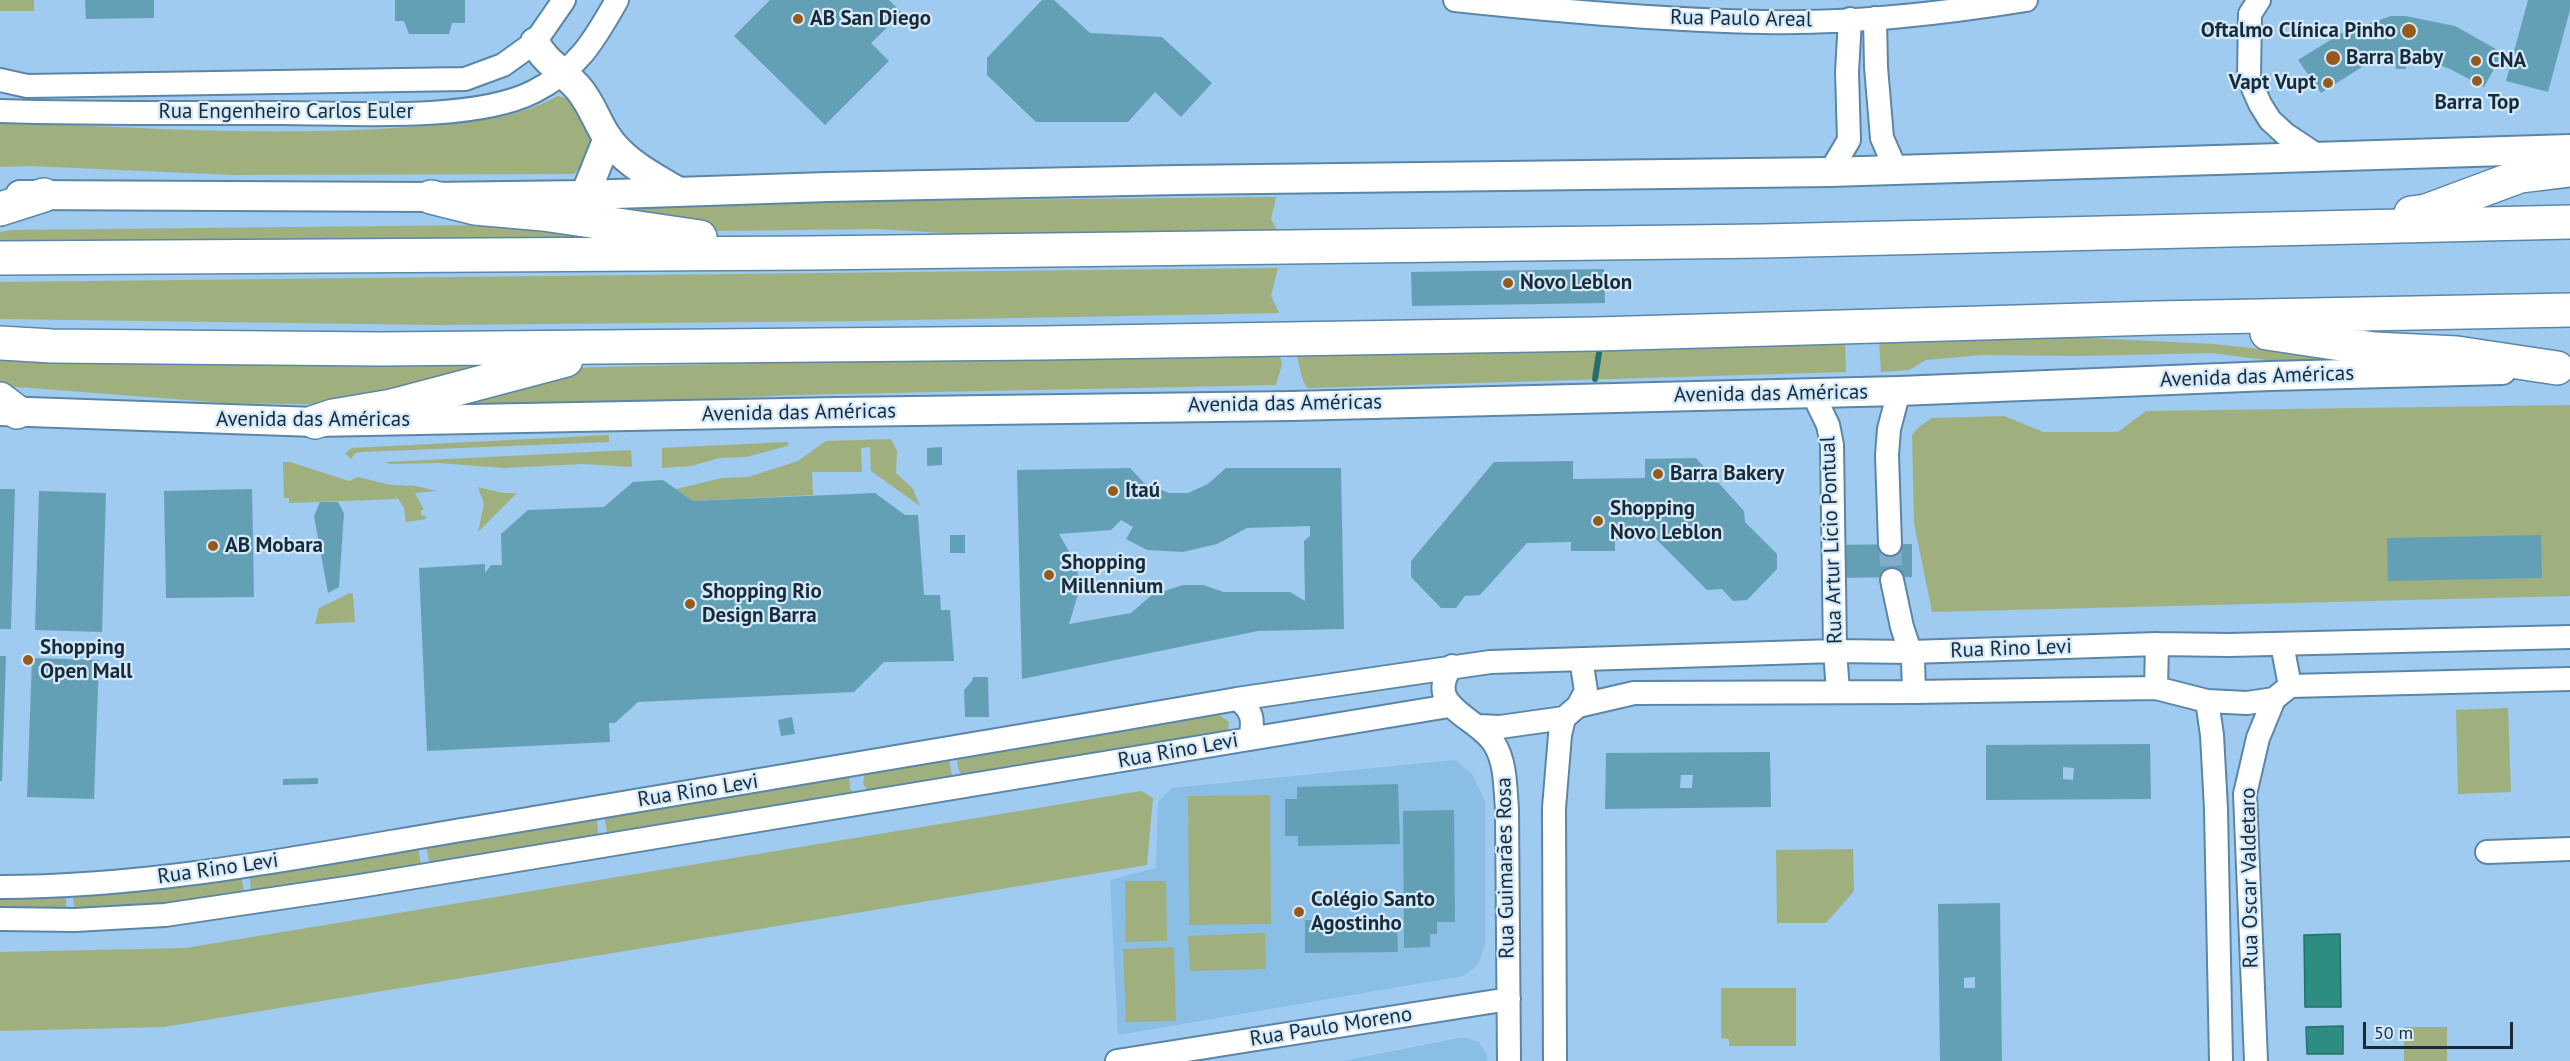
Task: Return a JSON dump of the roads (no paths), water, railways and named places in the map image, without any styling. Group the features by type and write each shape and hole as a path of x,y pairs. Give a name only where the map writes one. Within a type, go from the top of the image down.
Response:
{"highway":[{"path":"2318,226 2345,215 2426,211 2520,176 2570,170"},
{"path":"0,210 44,195"},
{"path":"431,197 475,208 543,214 708,238 779,241 810,253"},
{"path":"0,258 810,253 1763,241 2318,226 2570,222"},
{"path":"0,343 52,346 380,349 1243,340 2570,310"},
{"path":"2156,318 2193,329 2274,333 2374,349 2457,353 2564,368"},
{"path":"315,422 392,406 611,348"}],"main road":[{"path":"535,42 544,57 565,73 581,91 608,138 624,156 677,191"},
{"path":"585,195 608,138"},
{"path":"0,195 431,197 585,195 1179,180 1830,172 2570,149"},
{"name":"Avenida das Américas","path":"6,407 315,422 1134,406 1291,406 1899,391 2270,376 2564,368"}],"street":[{"path":"535,42 564,0"},
{"name":"Rua Engenheiro Carlos Euler","path":"0,111 387,113 458,110 498,104 532,93 565,73 595,39 617,0"},
{"name":"Rua Paulo Areal","path":"1455,0 1569,13 1766,22 1875,18 2026,0"},
{"path":"2259,0 2250,14 2249,79 2270,120 2285,134 2318,156"},
{"path":"1875,18 1876,67 1882,138 1896,170"},
{"path":"1830,172 1849,140 1847,72 1850,19"},
{"name":"Rua Engenheiro Carlos Euler","path":"0,80 27,87 465,79 502,65 535,42"},
{"path":"1890,544 1888,429 1899,391"},
{"name":"Rua Artur Lício Pontual","path":"1812,392 1828,425 1832,445 1835,651 1838,691"},
{"path":"1892,580 1902,627 1911,652 1915,674 1914,692"},
{"name":"Rua Rino Levi","path":"0,887 66,887 144,880 274,861 857,765 1237,699 1490,662 1835,651 1911,652 2157,644 2282,644 2570,638"},
{"path":"2156,688 2157,644"},
{"path":"2282,644 2282,692"},
{"path":"1555,1061 1554,808 1560,735 1571,712 1586,691 1581,659"},
{"path":"1250,739 1449,706 1444,687 1445,675 1452,666"},
{"name":"Rua Rino Levi","path":"1478,726 1500,727 1571,712 1634,693 2156,688 2207,701 2247,703 2282,692 2570,679"},
{"name":"Rua Oscar Valdetaro","path":"2256,1061 2245,794 2258,738 2282,692"},
{"name":"Rua Rino Levi","path":"0,919 75,920 165,915 360,886 1250,739 1252,716 1247,706 1237,699"},
{"name":"Rua Oscar Valdetaro","path":"2207,701 2212,735 2216,809 2220,1061"},
{"name":"Rua Guimarães Rosa","path":"1449,706 1478,726 1495,744 1504,767 1507,809 1509,1061"},
{"path":"857,765 857,785 866,803"},
{"path":"2487,852 2570,849"},
{"name":"Rua Paulo Moreno","path":"1117,1061 1509,999"}],"waterway":[{"path":"1595,379 1599,353"}],"tunnel":[{"path":"1890,544 1892,580"}],"place":[{"name":"AB San Diego","path":"798,19"},
{"name":"Oftalmo Clínica Pinho","path":"2409,31"},
{"name":"Barra Baby","path":"2333,58"},
{"name":"CNA","path":"2476,61"},
{"name":"Barra Top","path":"2477,81"},
{"name":"Vapt Vupt","path":"2328,83"},
{"name":"Novo Leblon","path":"1508,283"},
{"name":"Barra Bakery","path":"1658,474"},
{"name":"Itaú","path":"1113,491"},
{"name":"Shopping Novo Leblon","path":"1598,521"},
{"name":"AB Mobara","path":"213,546"},
{"name":"Shopping Millennium","path":"1049,575"},
{"name":"Shopping Rio Design Barra","path":"690,604"},
{"name":"Shopping Open Mall","path":"28,660"},
{"name":"Colégio Santo Agostinho","path":"1299,912"}]}
